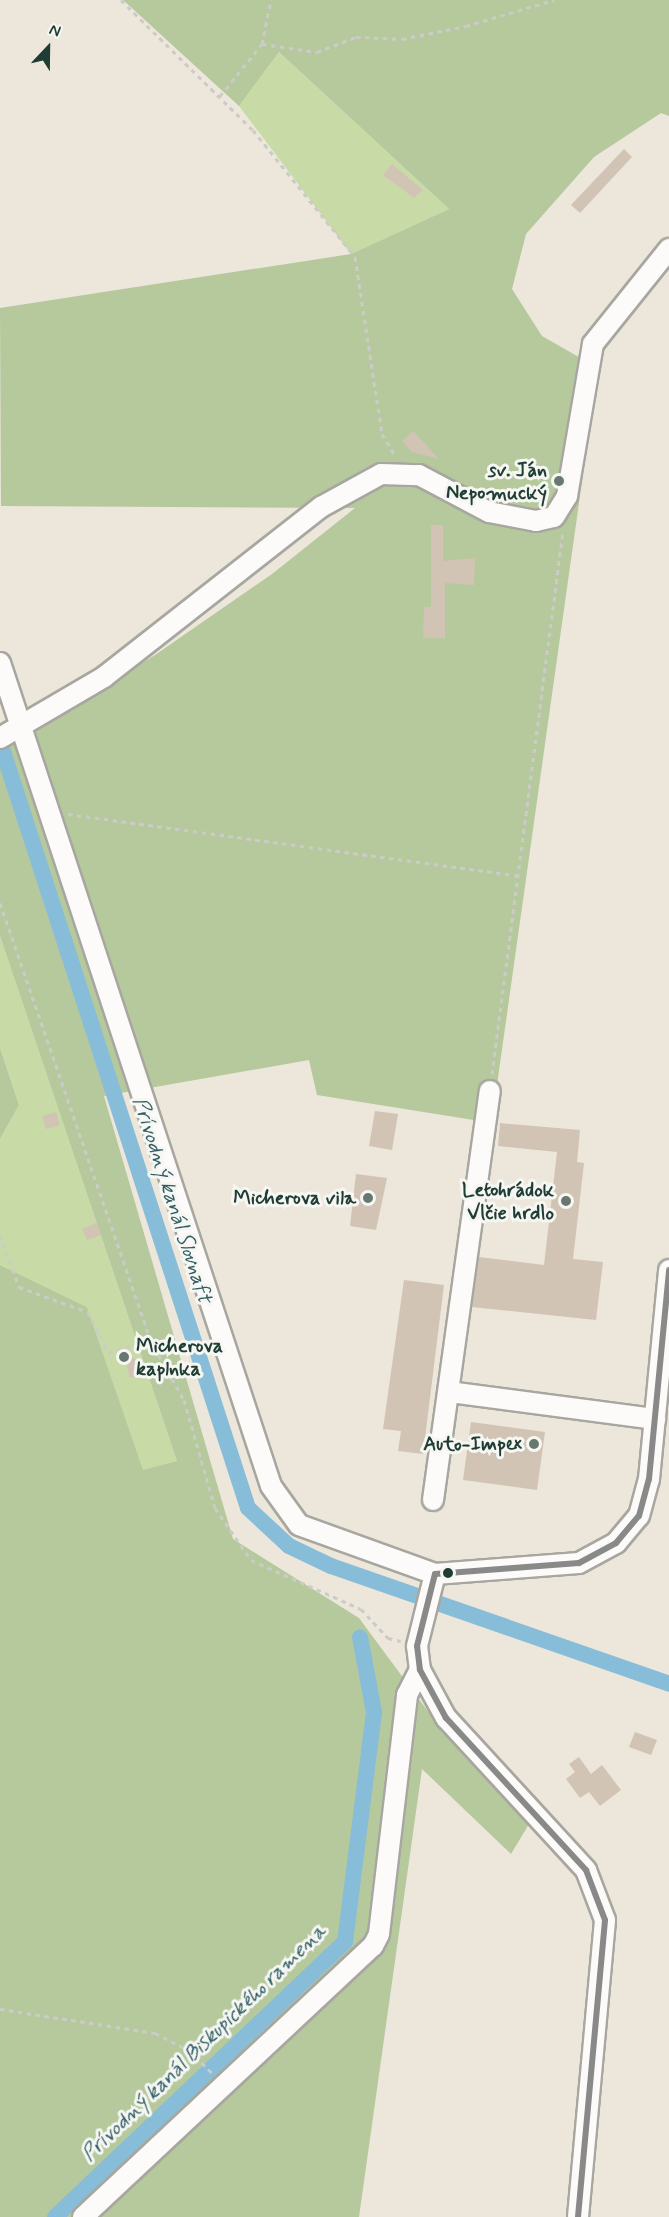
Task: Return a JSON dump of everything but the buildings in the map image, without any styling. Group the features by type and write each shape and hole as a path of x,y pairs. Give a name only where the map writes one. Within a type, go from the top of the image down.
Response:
{"street":[{"path":"10,733 104,677 321,507 381,474 404,471 489,512 536,521 554,517 567,496 593,344 669,249"},
{"path":"0,663 10,733 48,811 272,1486 299,1525 433,1579 579,1563 616,1544 644,1502 655,1419 669,1270"},
{"path":"433,1500 490,1091"},
{"path":"449,1392 655,1419"},
{"path":"433,1579 422,1613 417,1646 420,1670 446,1718 586,1870 605,1920 578,2217"},
{"path":"83,2217 361,1962 379,1934 407,1695 420,1670"}],"path":[{"path":"121,0 220,96 355,257 382,434 404,471"},
{"path":"220,96 262,44 271,0"},
{"path":"262,44 317,52 356,37 402,39 466,26 554,0"},
{"path":"490,1091 563,528"},
{"path":"48,811 518,876"},
{"path":"0,903 150,1339 184,1400 215,1508 251,1560 361,1609 388,1638 417,1646"},
{"path":"0,1235 20,1287 88,1312 109,1353 150,1339"},
{"path":"0,2009 155,2032 189,2050 228,2085"}],"green space":[{"path":"123,0 669,0 669,116 661,113 594,157 526,234 512,289 542,336 598,368 496,1092 480,1121 317,1095 309,1060 104,1096 233,1539 359,1618 441,1729 529,1824 511,1854 422,1769 359,2217 0,2217 0,1265 87,1307 143,1470 177,1461 0,936 0,748 155,655 272,574 355,508 1,506 0,308 351,254 449,209 279,52 239,106"},
{"path":"279,52 449,209 351,254 239,106"},
{"path":"0,936 177,1461 143,1471 87,1307 0,1265 0,1139 19,1105 0,1048"},
{"path":"0,1048 19,1105 0,1139"}],"waterway":[{"name":"Prívodný kanál Slovnaft","path":"0,742 248,1508 289,1546 331,1566 669,1684"},
{"name":"Prívodný kanál Biskupického ramena","path":"55,2217 345,1942 374,1712 360,1637"}],"transit line":[{"path":"578,2217 605,1920 586,1870 446,1718 420,1670 417,1646 435,1574 579,1563 616,1543 639,1516 649,1479 669,1270"}],"place":[{"name":"sv. Ján Nepomucký","path":"559,481"},
{"name":"Micherova vila","path":"368,1198"},
{"name":"Letohrádok Vlčie hrdlo","path":"566,1201"},
{"name":"Micherova kaplnka","path":"124,1357"},
{"name":"Auto-Impex","path":"534,1444"}]}
